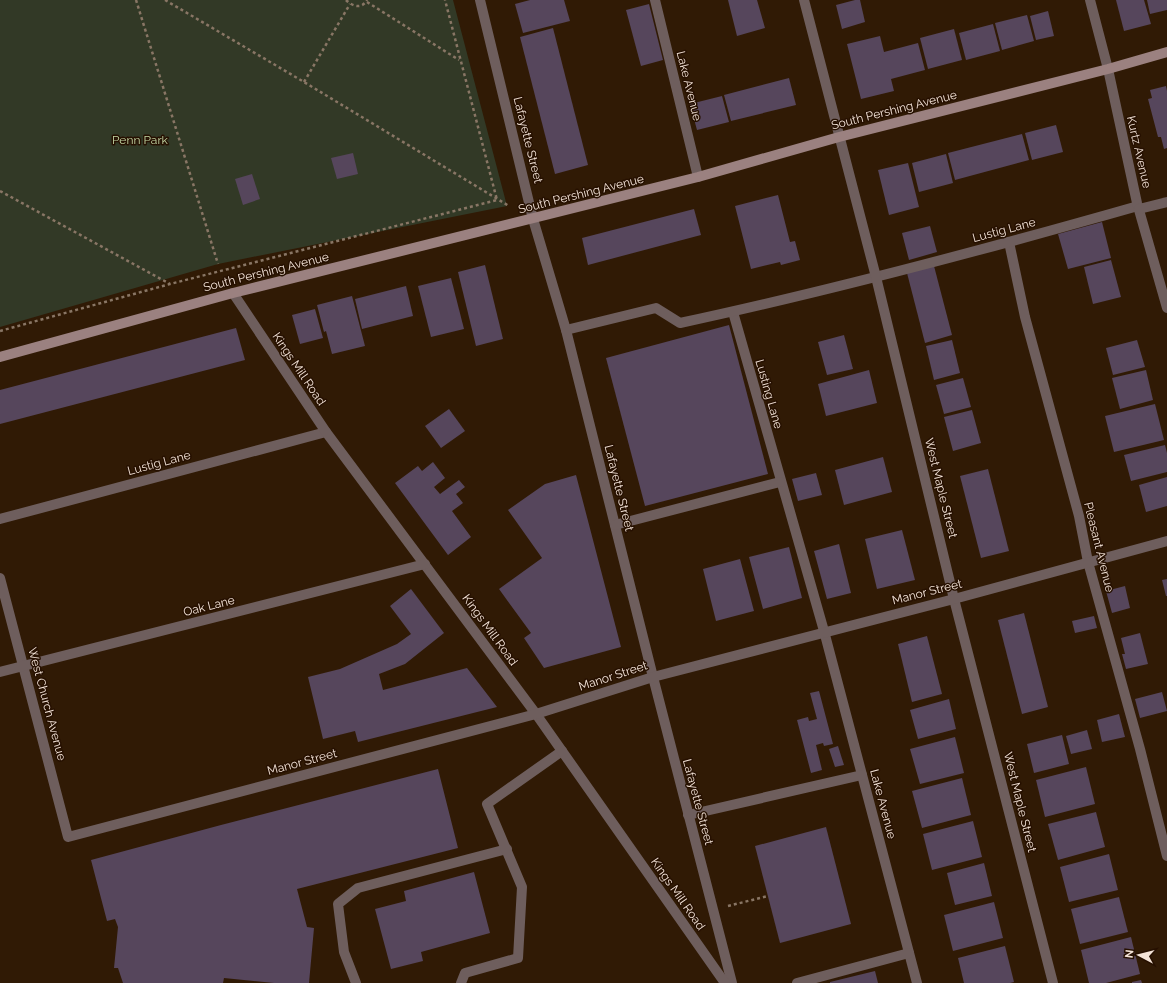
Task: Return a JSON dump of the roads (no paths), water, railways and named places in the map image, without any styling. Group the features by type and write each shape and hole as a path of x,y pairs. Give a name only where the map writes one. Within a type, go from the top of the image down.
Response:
{"street":[{"name":"Lafayette Street","path":"480,0 533,219 566,330 652,677 732,983"},
{"name":"Lake Avenue","path":"655,0 698,177"},
{"name":"West Maple Street","path":"804,0 876,276 954,599 1053,983"},
{"name":"Kurtz Avenue","path":"1090,0 1108,69 1139,208 1167,308"},
{"name":"South Pershing Avenue","path":"0,357 233,293 698,177 839,137 1108,69 1167,52"},
{"name":"Lustig Lane","path":"566,330 656,308 680,323 733,312 1167,202"},
{"name":"Pleasant Avenue","path":"1009,242 1025,317 1078,516 1088,562 1140,749 1167,856"},
{"name":"Kings Mill Road","path":"233,293 326,432 536,714 725,983"},
{"name":"Lusting Lane","path":"733,312 780,482 824,632"},
{"name":"Lustig Lane","path":"0,519 326,432"},
{"path":"615,525 780,482"},
{"name":"Manor Street","path":"68,837 536,714 652,677 954,599 1167,541"},
{"name":"Oak Lane","path":"0,672 425,564"},
{"name":"West Church Avenue","path":"0,578 68,837"},
{"name":"Lake Avenue","path":"824,632 916,983"},
{"path":"461,983 465,973 518,958 522,887 487,804 562,751"},
{"path":"688,815 862,775"},
{"path":"356,983 344,952 338,904 358,888 507,849"},
{"path":"797,983 908,953"}],"park label":[{"name":"Penn Park","path":"140,140"}]}
